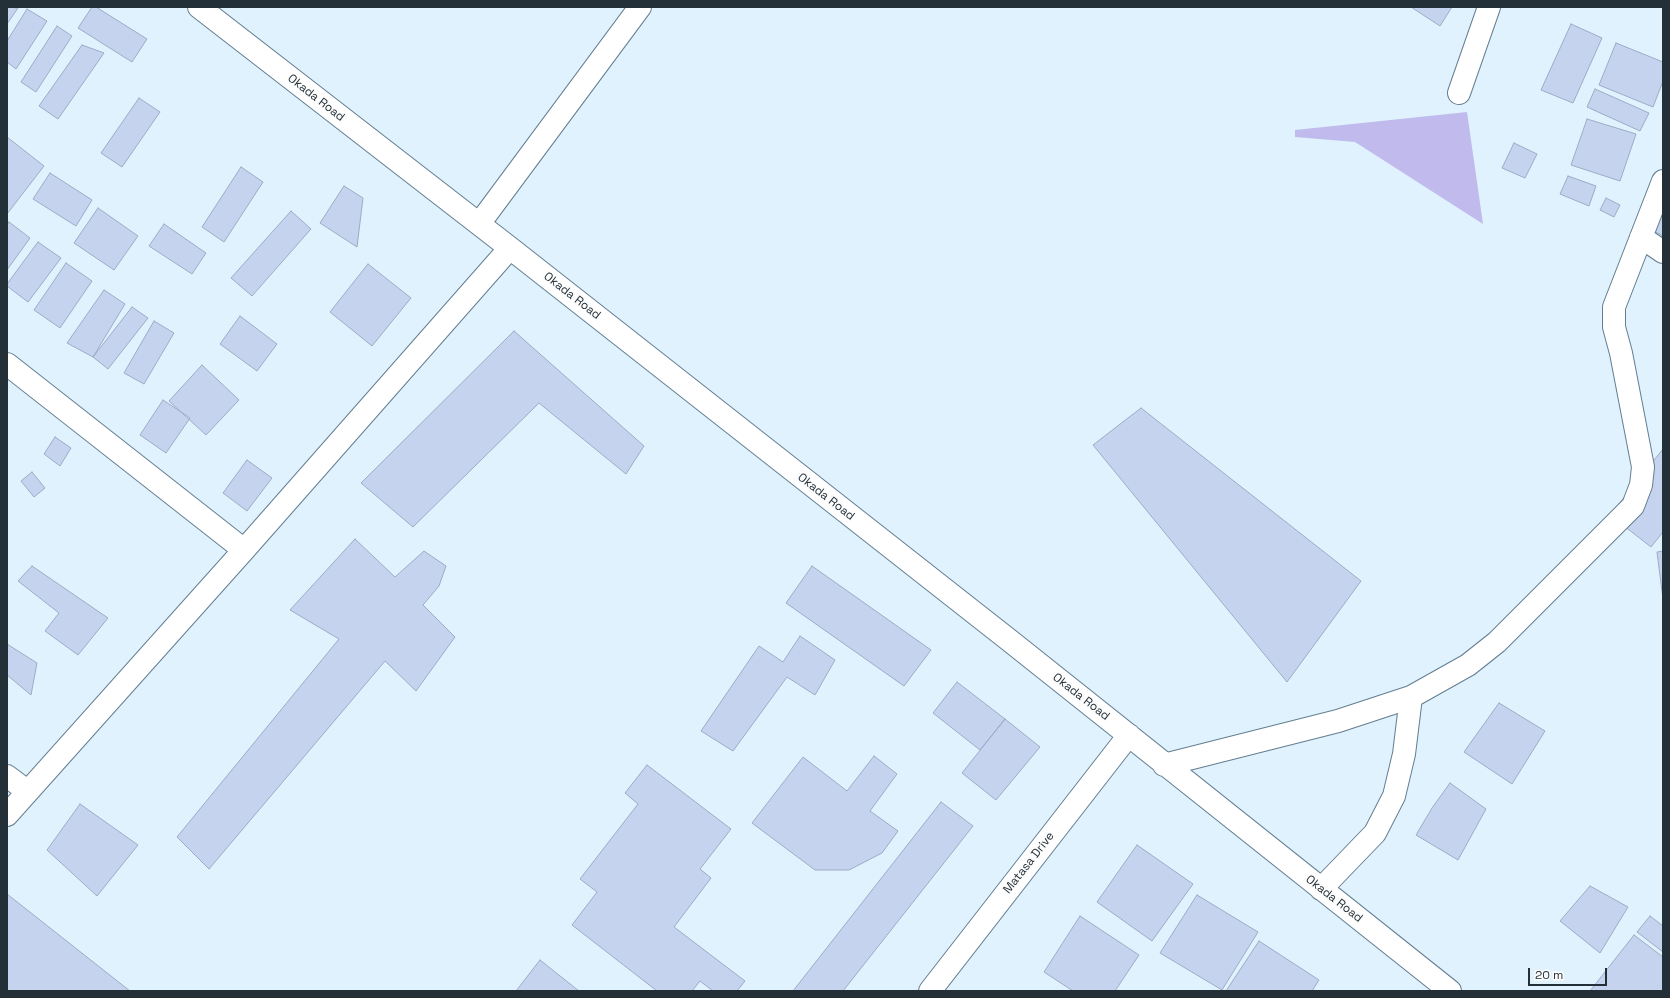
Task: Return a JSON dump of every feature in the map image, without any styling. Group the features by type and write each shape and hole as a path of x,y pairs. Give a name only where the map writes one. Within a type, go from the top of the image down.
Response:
{"street":[{"name":"Okada Road","path":"199,7 510,248 1129,735 1164,765 1450,991"},
{"path":"479,224 640,7"},
{"path":"1459,93 1489,7"},
{"path":"1164,765 1338,721 1411,697 1468,665 1497,642 1632,506 1641,485 1643,466 1621,353 1614,327 1614,308 1663,180"},
{"path":"1641,237 1663,252"},
{"path":"7,815 244,550 510,248"},
{"path":"7,364 244,550"},
{"path":"1321,889 1375,833 1394,796 1404,754 1411,697"},
{"name":"Matasa Drive","path":"930,991 1129,735"},
{"path":"7,776 27,791"}],"shaded area":[{"path":"1467,112 1483,224 1355,142 1295,137 1295,130"}],"building":[{"path":"7,7 18,8 7,24"},
{"path":"92,7 96,7 147,39 132,62 78,28"},
{"path":"1411,7 1452,7 1440,26"},
{"path":"27,9 47,21 16,69 7,62 7,41"},
{"path":"1571,24 1602,38 1573,103 1541,90"},
{"path":"57,26 72,36 36,92 21,82"},
{"path":"1616,43 1663,62 1663,81 1653,107 1599,85"},
{"path":"82,45 104,53 58,119 39,106"},
{"path":"1595,89 1649,113 1640,131 1587,107"},
{"path":"139,98 160,112 122,167 101,153"},
{"path":"1587,119 1636,134 1620,181 1571,165"},
{"path":"7,137 44,166 7,214"},
{"path":"1514,143 1537,154 1525,178 1502,168"},
{"path":"241,167 263,182 224,242 202,227"},
{"path":"50,173 92,200 76,226 33,199"},
{"path":"1568,176 1596,186 1589,206 1560,194"},
{"path":"344,186 363,198 357,247 320,223"},
{"path":"1606,198 1620,205 1614,217 1600,210"},
{"path":"98,208 138,236 114,270 74,243"},
{"path":"291,211 311,229 252,296 231,278"},
{"path":"1661,212 1663,213 1663,236 1652,230"},
{"path":"9,222 30,238 7,270 7,225"},
{"path":"164,224 206,253 192,274 149,246"},
{"path":"38,242 61,258 28,302 7,286 7,284"},
{"path":"66,263 92,281 60,328 34,310"},
{"path":"368,264 411,298 372,346 330,312"},
{"path":"104,290 125,304 93,357 67,343"},
{"path":"132,307 148,318 108,369 93,357"},
{"path":"240,316 277,344 257,371 220,344"},
{"path":"154,321 174,333 144,384 124,373"},
{"path":"514,331 644,446 626,474 539,403 413,527 361,483"},
{"path":"202,365 239,400 206,435 169,401"},
{"path":"163,400 190,418 166,453 140,435"},
{"path":"1141,408 1361,581 1287,682 1093,445"},
{"path":"55,437 71,448 60,466 44,454"},
{"path":"1663,449 1663,532 1651,547 1610,515"},
{"path":"247,460 272,478 247,511 223,493"},
{"path":"32,472 45,488 34,497 21,481"},
{"path":"355,539 395,577 424,551 446,566 439,586 423,605 455,637 416,691 385,661 209,869 177,837 339,639 290,610"},
{"path":"1663,551 1663,599 1657,552"},
{"path":"32,566 108,618 78,655 45,631 59,613 18,581"},
{"path":"812,566 931,650 904,686 786,603"},
{"path":"800,636 835,660 815,695 787,677 733,751 701,731 759,646 783,662"},
{"path":"7,644 37,663 31,695 7,675"},
{"path":"957,682 1005,719 980,750 933,713"},
{"path":"1499,703 1545,731 1512,784 1464,752"},
{"path":"1005,719 1040,747 996,800 962,773"},
{"path":"874,756 897,774 870,811 898,831 882,853 849,870 815,870 752,823 803,757 847,791"},
{"path":"647,765 731,829 700,869 711,878 674,927 745,981 737,991 713,991 700,981 692,991 657,991 572,925 597,892 580,879 638,804 625,793"},
{"path":"1450,783 1486,809 1458,860 1416,835 1432,808"},
{"path":"941,802 973,826 843,991 793,991"},
{"path":"80,804 138,845 97,896 47,850"},
{"path":"1137,845 1193,884 1152,941 1097,902"},
{"path":"1590,886 1628,907 1600,953 1560,921"},
{"path":"7,894 130,991 7,991"},
{"path":"1197,895 1258,932 1222,990 1160,953"},
{"path":"1080,916 1139,955 1115,991 1073,991 1044,972"},
{"path":"1650,916 1663,926 1663,952 1637,932"},
{"path":"1634,935 1663,957 1663,991 1590,991"},
{"path":"1259,941 1319,980 1312,991 1226,991"},
{"path":"540,960 579,991 516,991"}]}
